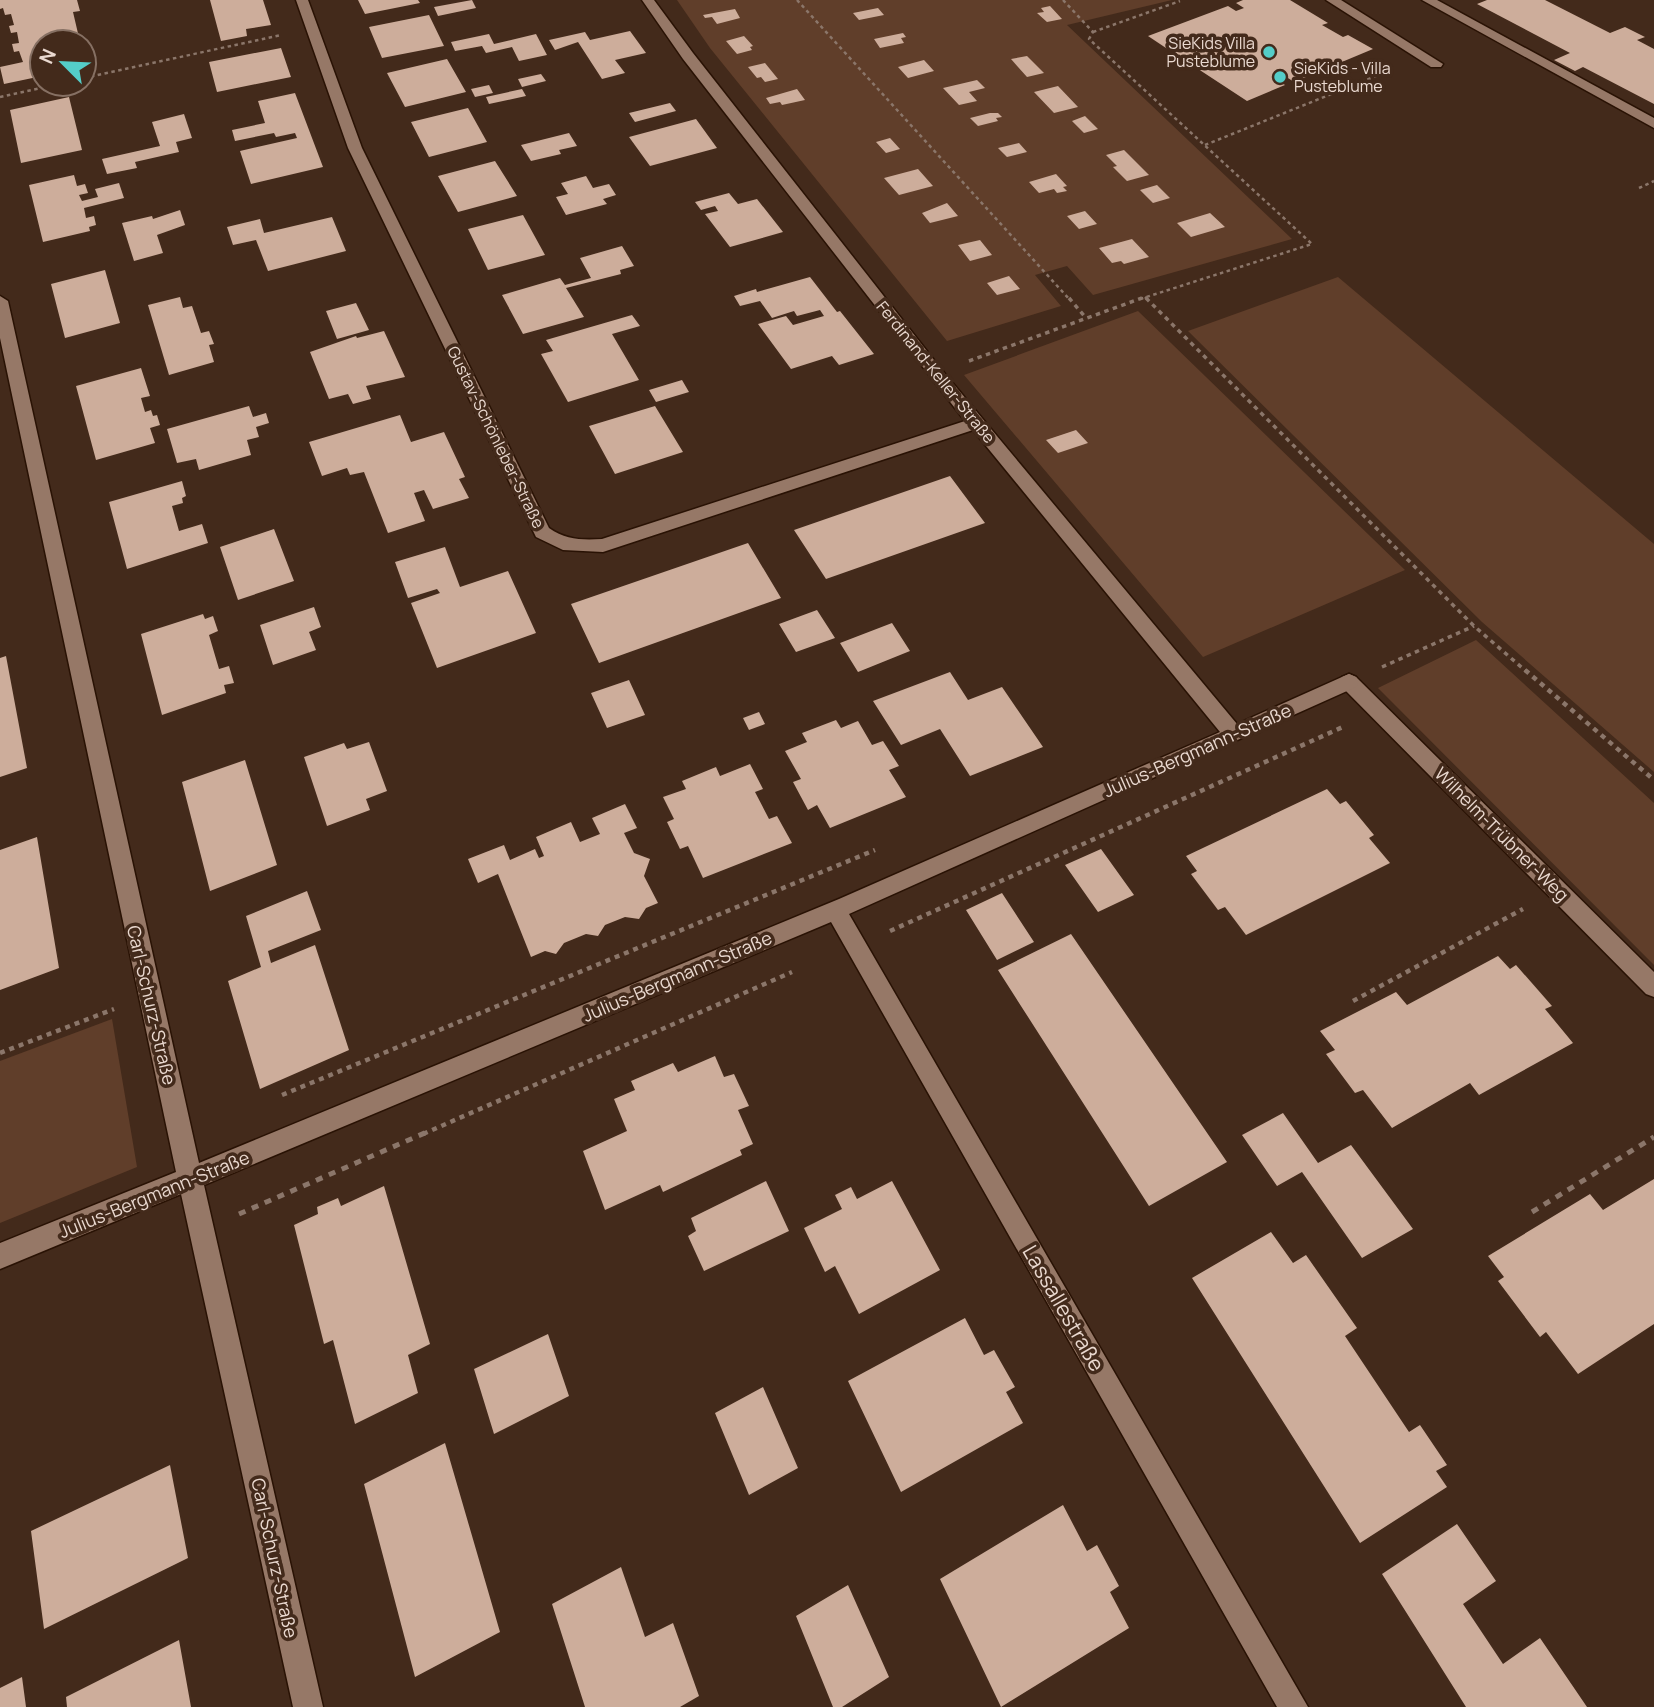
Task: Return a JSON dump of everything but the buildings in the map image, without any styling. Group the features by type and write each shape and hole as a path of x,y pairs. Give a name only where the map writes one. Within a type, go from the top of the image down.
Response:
{"street":[{"name":"Gustav-Schönleber-Straße","path":"302,0 355,148 542,532 554,542 576,548 603,545 976,422"},
{"name":"Ferdinand-Keller-Straße","path":"648,0 688,56 935,373 1234,735"},
{"path":"1332,0 1436,64"},
{"path":"1428,0 1654,124"},
{"name":"Carl-Schurz-Straße","path":"0,301 149,995 308,1707"},
{"name":"Julius-Bergmann-Straße","path":"0,1256 281,1144 835,909 1349,682"},
{"name":"Wilhelm-Trübner-Weg","path":"1349,682 1654,987"},
{"name":"Lassallestraße","path":"835,909 1293,1707"}],"path":[{"path":"797,0 841,51 1047,271 1087,318"},
{"path":"1063,0 1093,32"},
{"path":"935,373 1145,298 1312,244 1090,39 1093,32 1180,1"},
{"path":"98,75 312,29"},
{"path":"1205,145 1423,58"},
{"path":"0,97 28,91"},
{"path":"1639,188 1654,181"},
{"path":"1145,298 1474,626 1654,780"},
{"path":"1349,682 1474,626"},
{"path":"203,1230 917,920 1378,711"},
{"path":"272,1100 888,844"},
{"path":"1353,1001 1558,891"},
{"path":"0,1053 149,995"},
{"path":"1532,1212 1654,1137"}],"shaded area":[{"path":"677,0 1172,0 1067,25 1292,239 1093,295 1067,266 1035,275 1061,306 947,341 710,48"},
{"path":"1338,277 1654,544 1654,772 1482,622 1188,331"},
{"path":"1138,311 1405,570 1203,657 964,375"},
{"path":"1476,640 1654,803 1654,965 1378,688"},
{"path":"112,1019 137,1167 0,1223 0,1061"}],"place":[{"name":"SieKids Villa Pusteblume","path":"1269,52"},
{"name":"SieKids - Villa Pusteblume","path":"1280,77"}]}
